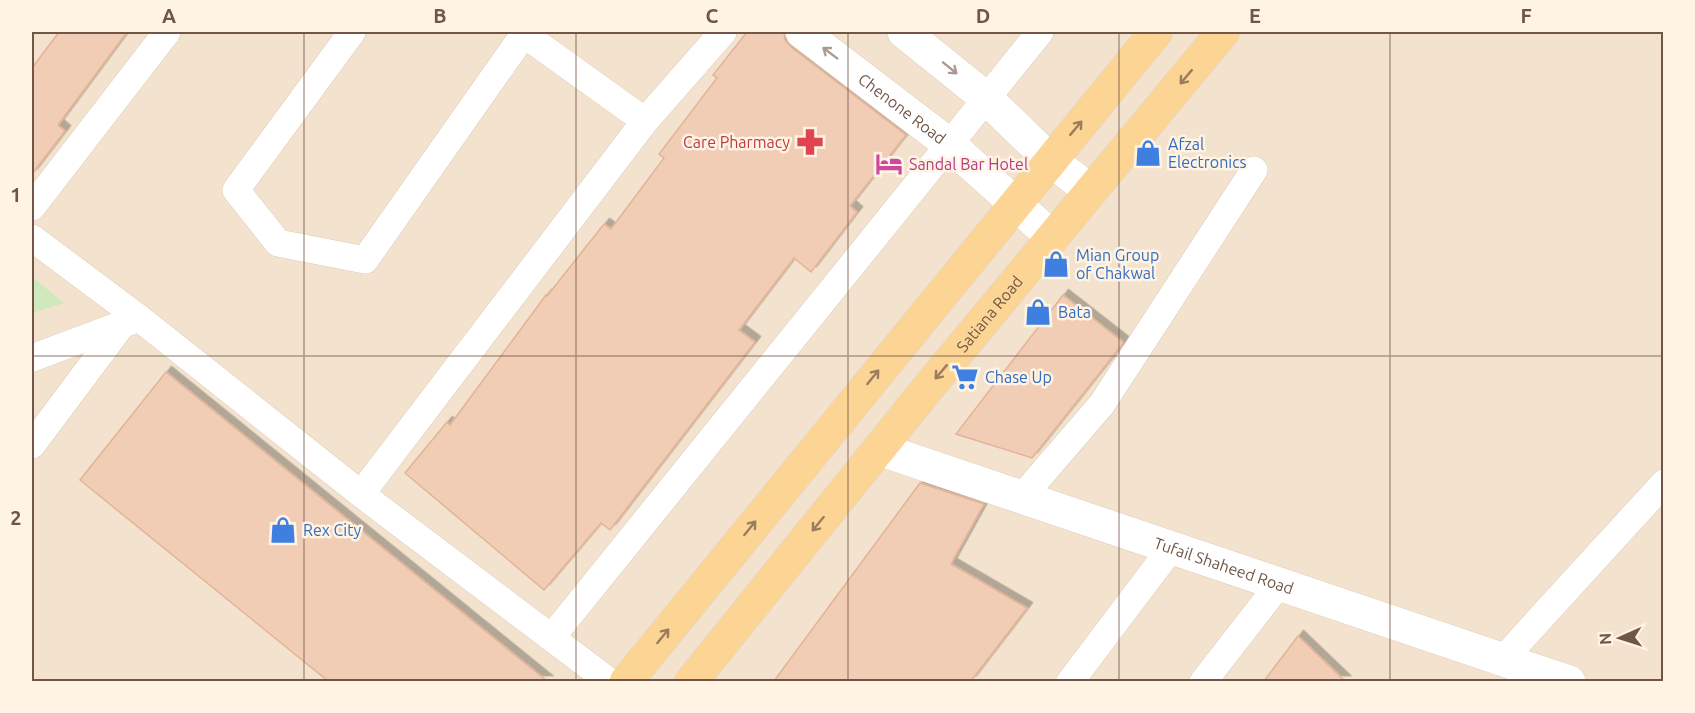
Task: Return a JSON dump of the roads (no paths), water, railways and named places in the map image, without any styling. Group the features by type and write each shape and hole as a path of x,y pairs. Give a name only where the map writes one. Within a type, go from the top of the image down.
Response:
{"main road":[{"path":"626,681 1014,203 1156,32"},
{"name":"Satiana Road","path":"691,681 1052,237 1223,32"}],"street":[{"path":"32,207 167,32"},
{"path":"352,32 236,190 278,243 365,260 523,33 645,121"},
{"path":"361,494 645,121 723,32"},
{"name":"Chenone Road","path":"802,32 950,145 1052,237"},
{"path":"904,32 986,98 1050,160 1091,191"},
{"path":"551,638 1040,32"},
{"path":"1022,497 1102,404 1254,170"},
{"path":"32,238 130,322 609,681"},
{"path":"32,358 130,322"},
{"path":"32,445 130,322"},
{"name":"Tufail Shaheed Road","path":"879,449 1569,681"},
{"path":"1504,658 1664,483"},
{"path":"1070,681 1172,547"},
{"path":"1203,681 1280,583"}],"place":[{"name":"Care Pharmacy","path":"810,142"},
{"name":"Afzal Electronics","path":"1148,153"},
{"name":"Sandal Bar Hotel","path":"889,164"},
{"name":"Mian Group of Chakwal","path":"1056,264"},
{"name":"Bata","path":"1038,312"},
{"name":"Chase Up","path":"965,377"},
{"name":"Rex City","path":"283,530"}]}
